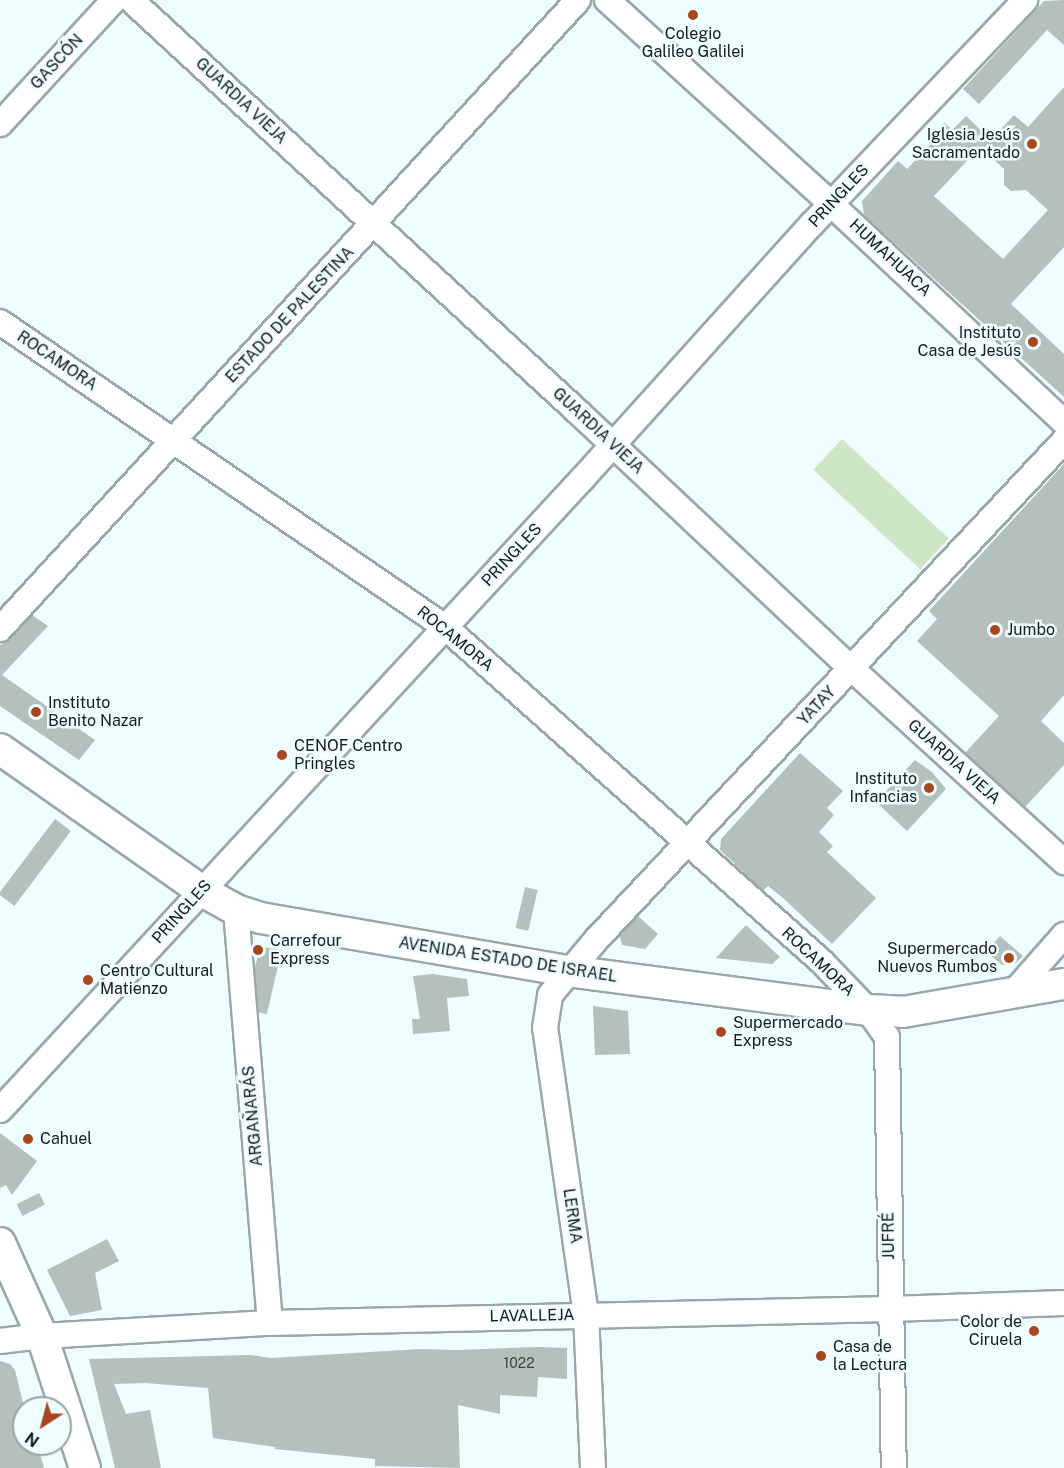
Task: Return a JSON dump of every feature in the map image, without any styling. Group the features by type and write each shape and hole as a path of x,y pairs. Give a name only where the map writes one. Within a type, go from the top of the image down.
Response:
{"main road":[{"name":"AVENIDA ESTADO DE ISRAEL","path":"0,749 202,891 236,910 300,926 568,970 868,1010 903,1012 1064,984"},
{"path":"0,1243 42,1336 85,1468"}],"street":[{"name":"GASCÓN","path":"0,124 114,0"},
{"name":"GUARDIA VIEJA","path":"131,0 852,669 1064,862"},
{"name":"ESTADO DE PALESTINA","path":"0,629 578,0"},
{"name":"HUMAHUACA","path":"607,0 831,204 1064,422"},
{"name":"PRINGLES","path":"0,1110 613,445 831,204 1025,0"},
{"name":"ROCAMORA","path":"0,322 445,627 822,962 868,1010"},
{"name":"YATAY","path":"568,970 1064,441"},
{"name":"ARGAÑARÁS","path":"236,910 270,1323"},
{"path":"1014,992 1064,935"},
{"name":"LERMA","path":"568,970 550,995 545,1028 586,1315 593,1468"},
{"name":"JUFRÉ","path":"868,1010 887,1037 894,1468"},
{"name":"LAVALLEJA","path":"0,1341 42,1336 270,1323 1064,1303"}],"green space":[{"path":"842,439 949,539 920,569 813,470"}],"building":[{"path":"1064,0 1064,45 1047,30 979,104 963,89 1044,1"},
{"path":"1064,87 1064,247 1011,304 1064,354 1064,397 864,215 862,201 898,161 907,169 936,139 933,136 945,123 952,130 966,116 991,140 1014,115 1028,127","holes":["980,147 1004,169 1004,185 1011,191 1026,190 1048,210 1003,259 934,196"]},
{"name":"Jumbo","path":"1064,464 1064,695 1041,721 1064,743 1064,765 1025,807 965,753 999,716 917,641 937,619 929,611"},
{"path":"32,615 48,626 2,675 95,740 79,760 0,706 0,645 10,639"},
{"path":"800,753 843,791 827,808 834,815 819,832 833,846 827,852 876,898 832,944 768,886 763,891 720,850 721,839"},
{"path":"915,760 932,772 946,789 907,831 876,802"},
{"path":"55,819 71,831 14,906 0,895 0,892"},
{"path":"525,887 538,890 528,931 516,928"},
{"path":"638,916 658,934 645,949 622,945 620,936"},
{"path":"746,925 780,957 772,964 716,958"},
{"path":"1000,936 1023,956 1016,963 1002,965 986,952"},
{"path":"260,946 281,951 267,1014 245,1009"},
{"path":"433,974 467,979 469,996 447,998 450,1031 413,1034 412,1019 420,1019 413,976"},
{"path":"593,1006 628,1011 630,1054 595,1055"},
{"path":"0,1133 37,1161 12,1195 6,1185 0,1188"},
{"path":"39,1193 45,1205 23,1216 17,1204"},
{"path":"107,1239 119,1261 95,1273 102,1310 70,1316 47,1270"},
{"path":"567,1348 567,1379 538,1377 537,1397 500,1395 500,1414 458,1405 460,1468 375,1466 375,1459 275,1449 275,1447 213,1438 208,1388 145,1383 114,1384 126,1414 150,1410 161,1468 115,1468 89,1359 250,1355 271,1358 420,1349"},
{"path":"0,1361 10,1364 15,1370 21,1396 12,1396 12,1456 40,1456 44,1468 0,1468"}],"place":[{"name":"Colegio Galileo Galilei","path":"693,15"},
{"name":"Iglesia Jesús Sacramentado","path":"1032,144"},
{"name":"Instituto Casa de Jesús","path":"1033,342"},
{"name":"Jumbo","path":"995,630"},
{"name":"Instituto Benito Nazar","path":"36,712"},
{"name":"CENOF Centro Pringles","path":"282,755"},
{"name":"Instituto Infancias","path":"929,788"},
{"name":"Carrefour Express","path":"258,950"},
{"name":"Supermercado Nuevos Rumbos","path":"1009,958"},
{"name":"Centro Cultural Matienzo","path":"88,980"},
{"name":"Supermercado Express","path":"721,1032"},
{"name":"Cahuel","path":"28,1139"},
{"name":"Color de Ciruela","path":"1034,1331"},
{"name":"Casa de la Lectura","path":"821,1356"}]}
